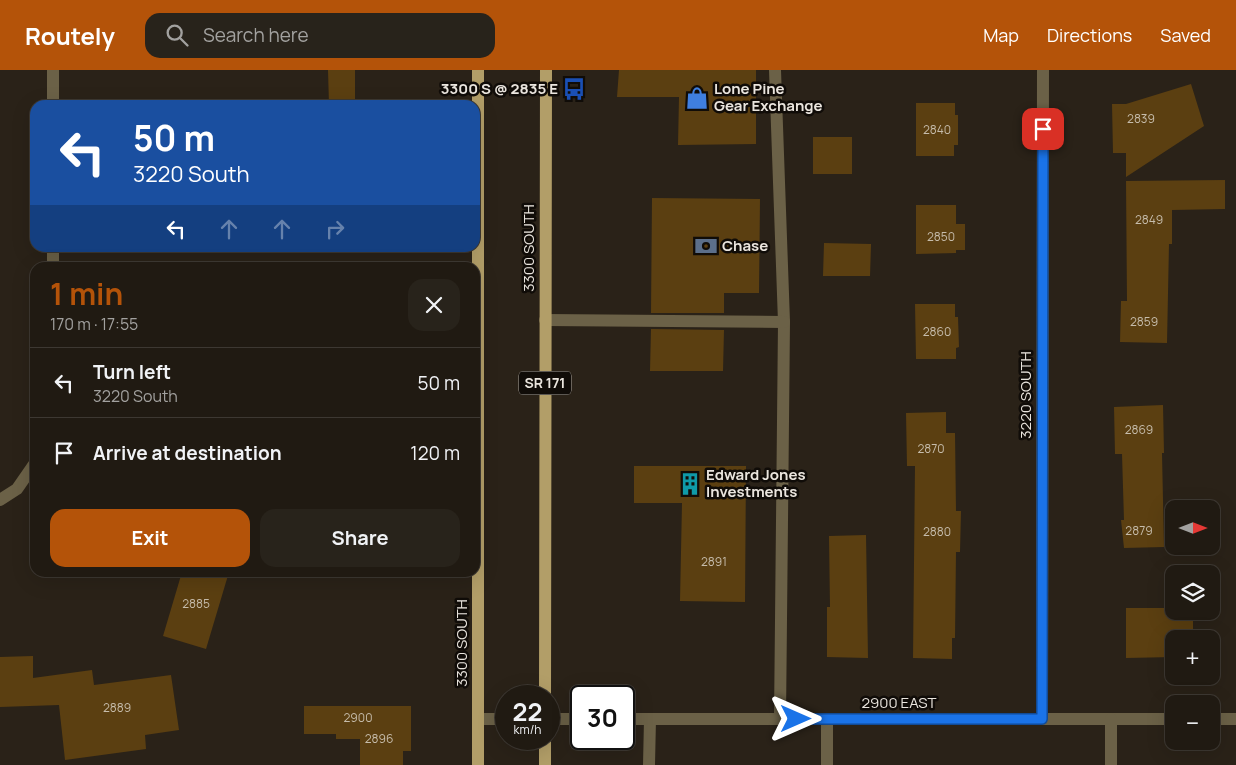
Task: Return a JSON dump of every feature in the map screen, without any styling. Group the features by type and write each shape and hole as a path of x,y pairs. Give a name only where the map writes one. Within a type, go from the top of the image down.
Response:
{"main road":[{"name":"3300 SOUTH","path":"478,70 478,100"},
{"name":"3300 SOUTH","path":"545,685 546,70"},
{"name":"3300 SOUTH","path":"478,577 478,765"},
{"path":"545,750 545,765"}],"street":[{"path":"53,70 53,100"},
{"path":"776,70 784,322 780,719"},
{"name":"3220 SOUTH","path":"1042,719 1043,70"},
{"path":"545,320 784,322"},
{"path":"0,500 17,489 30,470"},
{"path":"478,719 495,719"},
{"name":"2900 EAST","path":"635,719 1165,719"},
{"path":"649,765 650,719"},
{"path":"826,719 827,765"},
{"path":"1112,719 1112,765"},
{"path":"1220,719 1236,719"}],"building":[{"path":"328,70 355,70 355,100 329,100"},
{"path":"619,70 756,70 756,144 678,145 679,97 617,97"},
{"path":"1191,84 1204,126 1126,177 1126,153 1113,153 1112,104 1126,104"},
{"path":"916,103 955,103 955,115 958,115 958,145 954,145 954,156 916,156"},
{"path":"813,137 852,137 852,174 813,174"},
{"path":"1225,180 1225,209 1172,210 1172,244 1169,244 1167,343 1120,342 1121,301 1127,301 1126,181"},
{"name":"Chase","path":"652,198 760,199 759,293 724,293 724,313 651,313"},
{"path":"916,205 956,205 956,224 965,224 965,250 956,250 956,253 916,254"},
{"path":"824,243 871,244 870,276 823,276"},
{"path":"915,304 955,304 955,317 958,317 959,347 956,348 956,359 916,359"},
{"path":"651,329 724,330 723,371 650,371"},
{"path":"1163,405 1164,547 1124,548 1121,520 1124,520 1122,454 1115,454 1114,407"},
{"path":"946,412 946,433 955,433 956,511 961,511 960,552 956,552 955,638 952,638 952,659 913,658 915,466 907,466 906,413"},
{"path":"634,466 746,466 745,602 680,601 682,503 634,503"},
{"path":"866,535 868,658 827,657 827,607 830,607 829,536"},
{"path":"181,577 228,577 206,649 163,636"},
{"path":"1126,608 1165,608 1165,620 1193,620 1193,630 1165,630 1165,657 1126,658"},
{"path":"33,656 33,678 92,670 94,685 171,675 179,730 145,735 146,749 65,760 59,705 0,707 0,657"},
{"path":"304,706 411,706 411,751 403,751 403,765 360,765 360,739 336,739 336,734 304,734"}],"place":[{"name":"3300 S @ 2835 E","path":"574,89"},
{"name":"Lone Pine Gear Exchange","path":"697,98"},
{"name":"Chase","path":"706,246"},
{"name":"Edward Jones Investments","path":"690,484"}],"route":[{"path":"796,719 1042,719 1043,129"}]}
